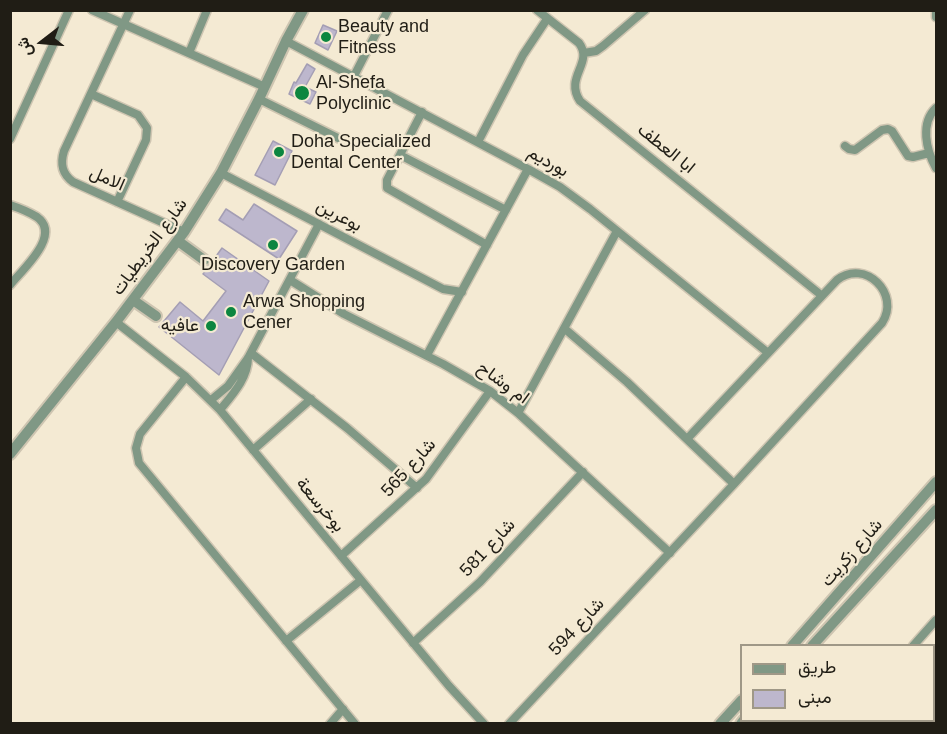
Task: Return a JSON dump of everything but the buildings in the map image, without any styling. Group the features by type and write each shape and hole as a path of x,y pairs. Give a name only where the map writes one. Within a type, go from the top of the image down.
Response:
{"street":[{"path":"10,139 69,10"},
{"path":"92,10 264,87"},
{"path":"117,202 146,140 147,128 138,115 91,94 130,10"},
{"path":"189,53 207,10"},
{"name":"شارع الخريطيات","path":"286,40 296,10"},
{"name":"شارع الخريطيات","path":"10,454 181,237 221,173 303,10"},
{"path":"354,76 388,10"},
{"path":"537,10 579,43 584,53 592,52 603,46 645,10"},
{"path":"936,10 936,17"},
{"path":"478,142 523,55 547,19"},
{"name":"بورديم","path":"286,40 560,187 767,352"},
{"name":"ابا العطف","path":"584,53 575,81 580,101 821,296"},
{"name":"الامل","path":"91,94 64,151 62,166 66,175 73,182 117,202 181,237"},
{"path":"259,99 342,140"},
{"path":"936,108 927,124 929,153 936,168"},
{"path":"423,112 387,180 388,191 487,245"},
{"path":"845,146 855,150 882,130 888,129 892,131 908,156 929,153"},
{"path":"400,155 506,210"},
{"path":"427,355 528,169"},
{"name":"بوعرين","path":"221,173 442,289 456,303"},
{"path":"10,205 39,219 44,225 45,234 42,245 10,285"},
{"path":"211,400 228,386 250,355 319,224"},
{"path":"518,413 617,231"},
{"path":"181,237 204,260"},
{"name":"شارع 594","path":"509,723 670,553 882,323 888,309 888,301 881,287 866,274 858,272 843,275 767,352 687,439"},
{"name":"ام وشاح","path":"290,280 362,324 427,355 490,391 518,413 670,553"},
{"name":"بوعرين","path":"442,289 462,292"},
{"path":"133,300 156,316"},
{"name":"بوخرسعة","path":"116,322 186,377 211,400 414,643 484,723"},
{"path":"565,329 627,382 734,484"},
{"path":"250,355 311,399 417,488"},
{"path":"220,410 240,384 250,355"},
{"path":"186,377 140,434 136,448 137,458 142,467 355,723"},
{"name":"شارع 565","path":"341,556 434,470 490,391"},
{"path":"253,450 311,399"},
{"name":"شارع 581","path":"414,643 480,582 582,472"},
{"name":"شارع زكريت","path":"793,644 936,482"},
{"name":"شارع زكريت","path":"813,644 936,510"},
{"path":"286,641 361,580"},
{"path":"914,644 936,620"},
{"path":"720,723 740,701"},
{"path":"330,723 343,709"}],"place":[{"name":"Beauty and Fitness","path":"326,37"},
{"name":"Al-Shefa Polyclinic","path":"302,93"},
{"name":"Doha Specialized Dental Center","path":"279,152"},
{"name":"Discovery Garden","path":"273,245"},
{"name":"Arwa Shopping Cener","path":"231,312"},
{"name":"عافيه","path":"211,326"}]}
